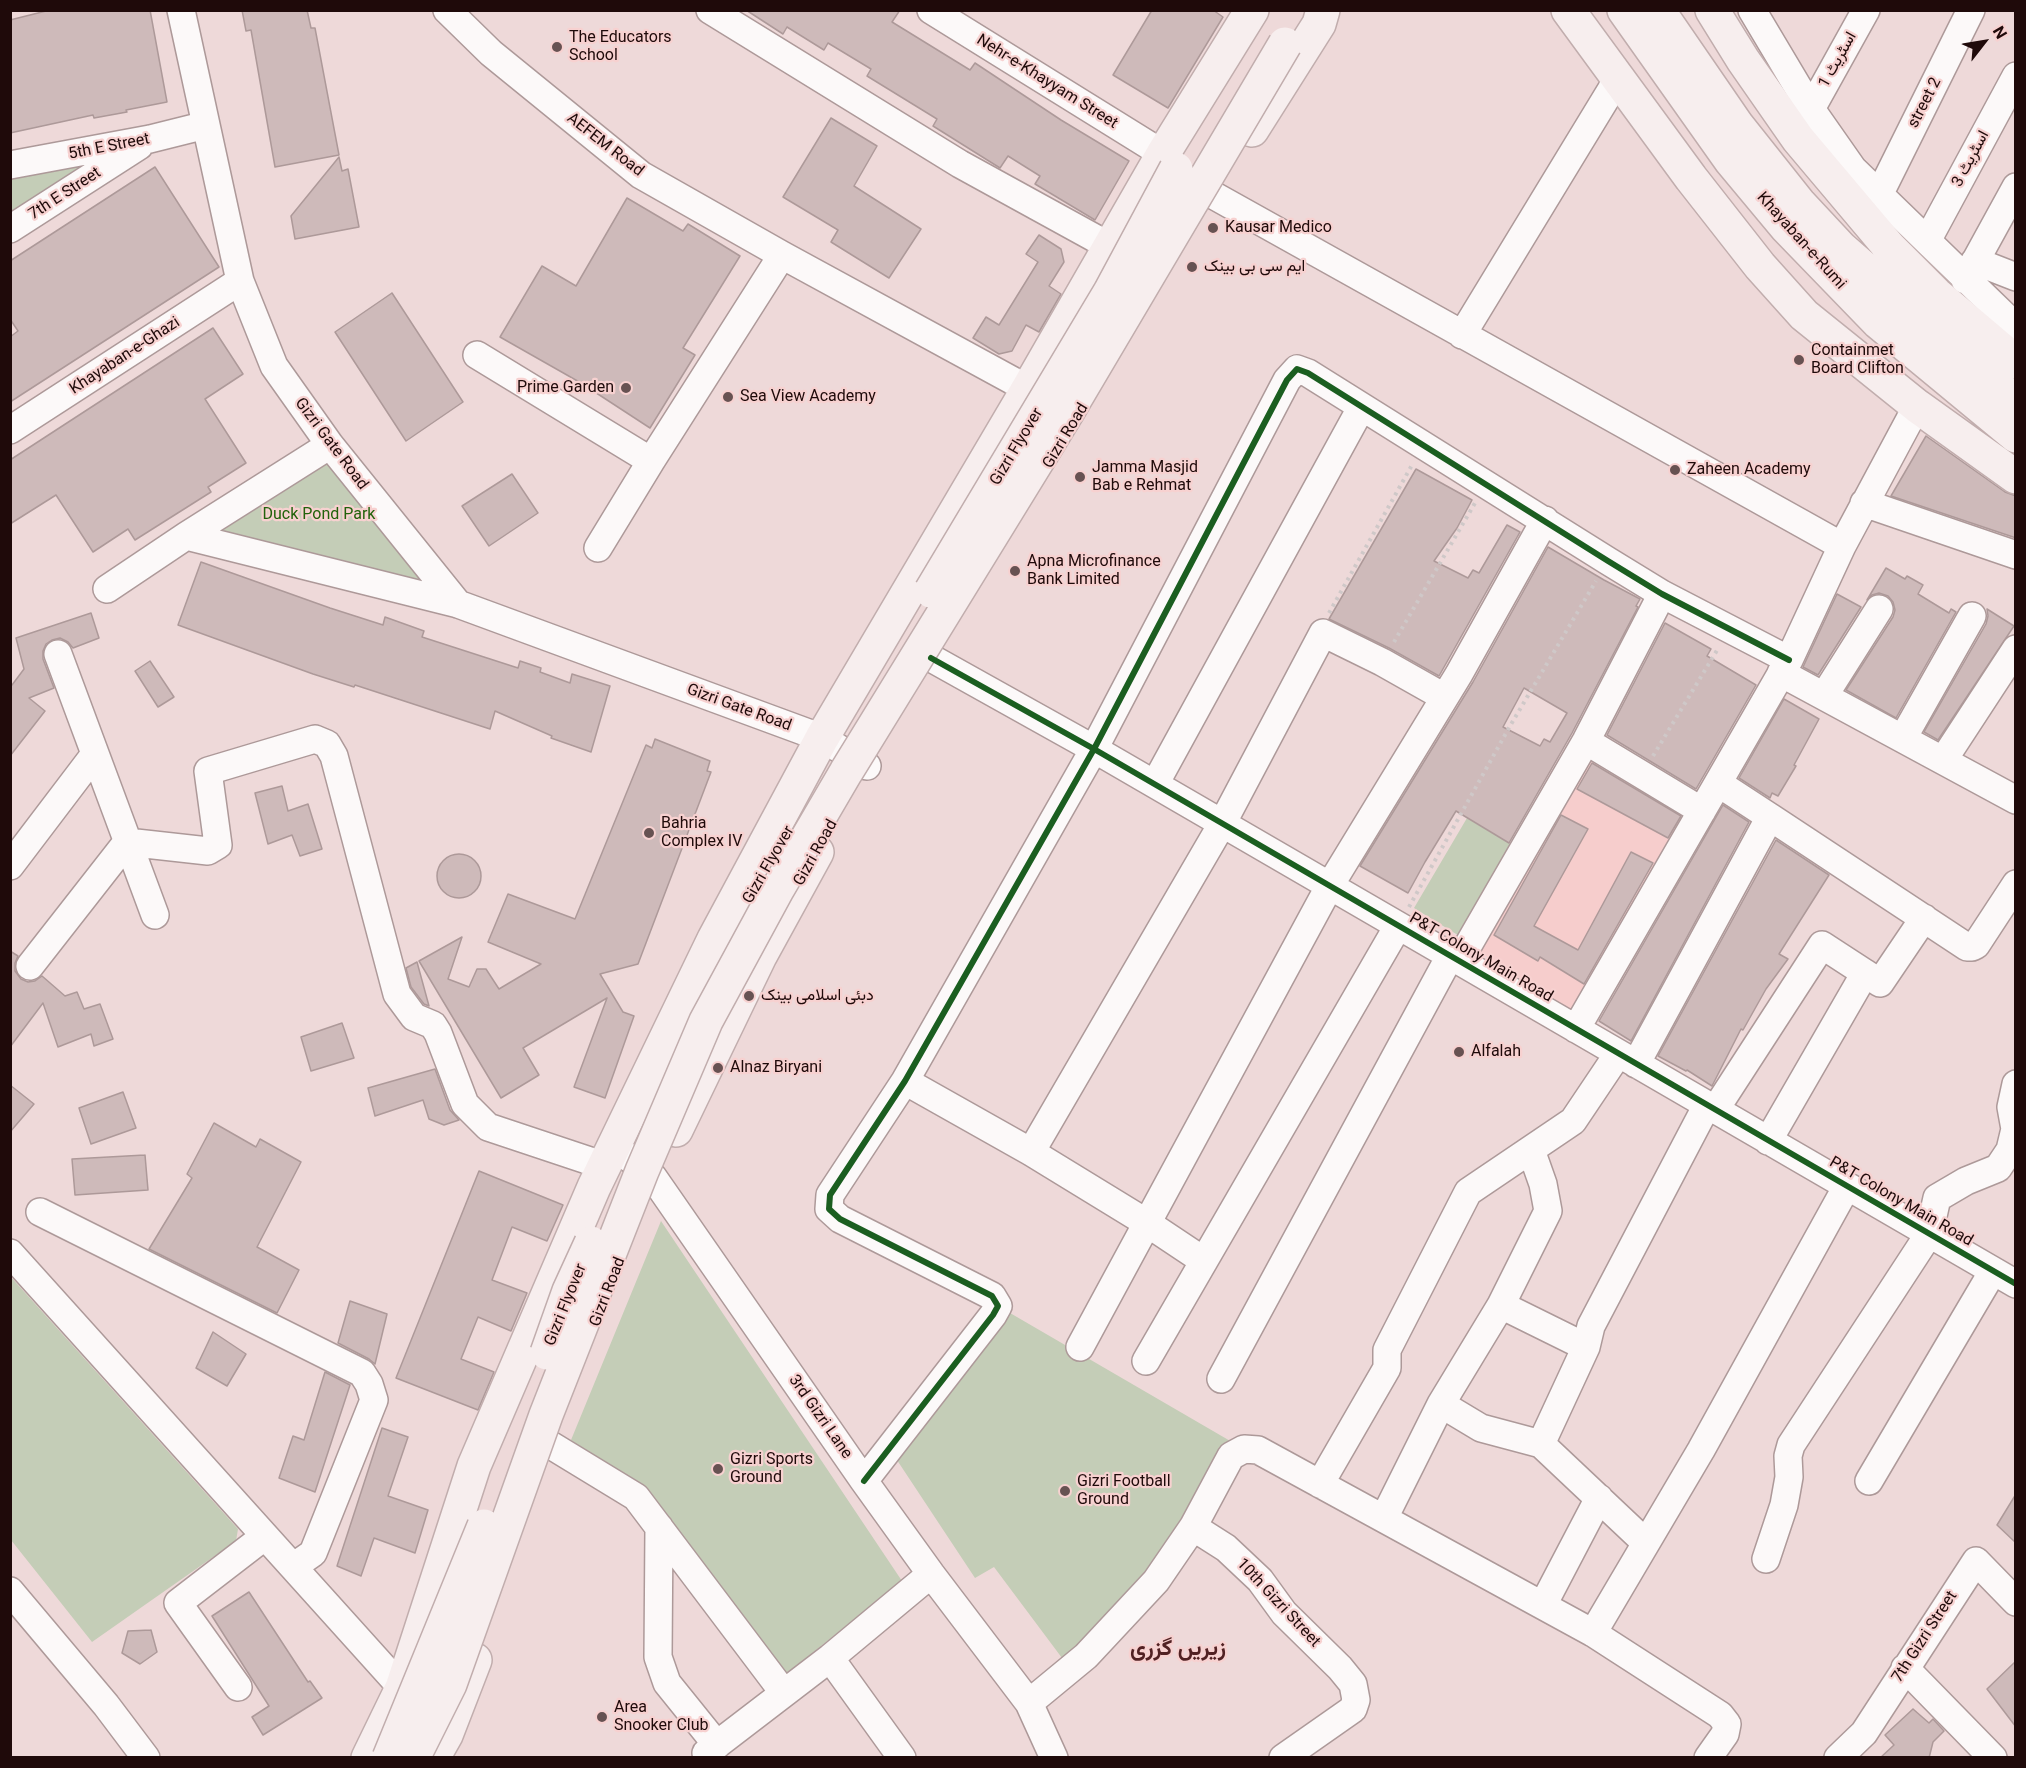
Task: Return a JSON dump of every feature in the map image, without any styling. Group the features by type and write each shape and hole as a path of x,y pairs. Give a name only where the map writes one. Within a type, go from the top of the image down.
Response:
{"main road":[{"name":"Gizri Flyover","path":"413,1758 450,1684 546,1415 642,1171 706,1021 777,890 846,772 1068,411 1307,10"},
{"name":"Gizri Road","path":"433,1758 446,1735 466,1685 549,1444 653,1177 760,956 931,658 1163,272 1319,24 1323,10"},
{"path":"1568,10 1691,178 1760,266 1804,315 1917,406 2016,477"},
{"name":"Khayaban-e-Rumi","path":"1624,10 1731,161 1786,227 1878,322 2016,436"},
{"path":"1658,10 1737,125 1799,203 1841,248 2016,403"},
{"path":"1712,10 1743,60 1798,139 1889,247 1936,294 2016,362"},
{"path":"368,1758 402,1688 474,1466 609,1156 714,939 822,738 1111,247 1163,154 1258,15"},
{"name":"Gizri Flyover","path":"389,1758 486,1520 569,1291 615,1191 674,1047 747,902 1110,292 1258,15"}],"street":[{"name":"Gizri Gate Road","path":"181,10 240,280 274,366 330,445 458,604 822,738 867,766"},
{"name":"AEFEM Road","path":"447,10 491,53 641,175 1028,389"},
{"path":"710,10 960,164 1111,247"},
{"name":"Nehr-e-Khayyam Street","path":"931,10 1163,154"},
{"path":"1752,10 1811,109 1853,169 1928,241 1970,270 2016,327"},
{"name":"اسٹریٹ 1","path":"1811,109 1866,10"},
{"name":"street 2","path":"1879,195 1971,10"},
{"name":"اسٹریٹ 3","path":"1928,241 2016,76"},
{"path":"1462,335 1619,77"},
{"name":"5th E Street","path":"10,165 150,139 206,125"},
{"name":"7th E Street","path":"10,229 150,139"},
{"path":"1970,270 2016,187"},
{"path":"1213,195 1842,546"},
{"path":"598,548 782,255"},
{"path":"1970,270 2016,277"},
{"name":"Khayaban-e-Ghazi","path":"10,430 240,280"},
{"path":"477,356 651,461"},
{"path":"864,1480 998,1306 992,1296 840,1219 829,1209 830,1195 904,1081 1094,749 1287,380 1297,369 1662,594 1729,630 1824,696 2016,800"},
{"path":"1576,1029 1785,667 1842,546 1917,406"},
{"path":"1155,784 1361,408"},
{"path":"107,589 330,445"},
{"path":"1864,503 2016,555"},
{"path":"1080,1347 1329,887 1444,697 1545,520"},
{"path":"186,536 458,604"},
{"path":"1221,1379 1455,959 1586,741 1662,594"},
{"path":"1824,696 1879,609"},
{"path":"1903,738 1971,616"},
{"path":"1031,1152 1222,824 1323,633 1382,662 1444,697"},
{"path":"1944,759 2016,649"},
{"path":"58,654 155,915"},
{"name":"P&T Colony Main Road","path":"931,658 1155,784 2004,1278"},
{"name":"3rd Gizri Lane","path":"127,842 208,851 218,845 208,771 315,739 327,744 334,756 398,994 414,1017 433,1025 465,1104 488,1127 609,1156 653,1177 931,1574 1029,1703 1054,1758"},
{"path":"1586,741 1702,811"},
{"path":"14,856 95,754"},
{"path":"1718,783 1967,947 1976,945 2016,884"},
{"path":"1320,1484 1387,1368 1387,1350 1468,1192 1573,1121 1627,1059 1770,817"},
{"path":"30,966 127,842"},
{"path":"1540,1444 1586,1347 1591,1326 1711,1108 1822,945 1880,982 1924,918"},
{"path":"1146,1361 1398,926"},
{"path":"1768,1141 1865,973"},
{"path":"904,1081 1031,1152 1147,1222 1204,1261"},
{"path":"1766,1559 1784,1505 1791,1445 1929,1234 1937,1198 1966,1181 1998,1168 2010,1150 2015,1129 2011,1107 2016,1084"},
{"path":"1384,1518 1441,1404 1501,1305 1548,1211 1543,1184 1531,1150"},
{"path":"1593,1633 1707,1439 1847,1186"},
{"path":"40,1212 362,1373 369,1384 374,1400 313,1553 293,1567"},
{"path":"10,1253 402,1688"},
{"path":"1869,1481 2004,1278"},
{"path":"1501,1305 1586,1347"},
{"path":"1441,1404 1481,1428 1540,1444 1646,1543"},
{"path":"549,1444 636,1497 784,1693"},
{"path":"1029,1703 1086,1656 1156,1581 1193,1527 1231,1456 1244,1449 1258,1450 1593,1633 1720,1715 1727,1724 1725,1734 1708,1758"},
{"path":"1543,1605 1599,1498"},
{"path":"659,1527 658,1658 667,1683 708,1753 830,1658 931,1574"},
{"name":"10th Gizri Street","path":"1193,1527 1226,1548 1251,1572 1284,1613 1340,1668 1353,1684 1356,1700 1353,1709 1283,1758"},
{"path":"238,1687 178,1603 265,1536"},
{"name":"7th Gizri Street","path":"1838,1758 1864,1733 1976,1561 2016,1602"},
{"path":"10,1591 106,1705 146,1758"},
{"path":"830,1658 902,1758"},
{"path":"1905,1668 1993,1758"}],"path":[{"path":"1323,633 1326,618 1423,446"},
{"path":"1382,662 1486,485"},
{"path":"1398,926 1510,726 1608,561"},
{"path":"1642,775 1729,630"}],"shaded area":[{"path":"1589,756 1688,819 1579,1018 1476,949"}],"green space":[{"path":"150,139 11,229 11,164"},
{"name":"Duck Pond Park","path":"330,445 458,604 186,536"},
{"path":"1467,818 1514,846 1461,937 1414,908"},
{"name":"Gizri Sports Ground","path":"661,1221 902,1581 780,1679 646,1498 571,1440"},
{"path":"10,1276 238,1529 236,1541 92,1642 11,1540"},
{"name":"Gizri Football Ground","path":"998,1306 1244,1449 1193,1527 1065,1662 994,1567 975,1578 889,1448"}],"building":[{"path":"50,10 150,10 167,102 126,110 127,112 94,118 93,115 10,133 10,20"},
{"path":"242,10 307,10 311,28 315,28 339,155 275,167 251,30 246,31"},
{"path":"746,10 900,10 892,22 970,70 975,63 1061,120 1129,161 1095,220 1035,184 1040,176 1008,156 1000,168 933,126 937,119 867,76 871,69 828,43 824,50 787,27 783,34"},
{"path":"1152,10 1213,10 1223,17 1168,108 1113,75"},
{"path":"831,118 877,146 854,186 921,229 889,278 831,242 838,230 783,197"},
{"path":"339,157 342,171 348,169 359,227 295,239 291,216"},
{"path":"155,167 219,267 10,402 10,337 18,331 10,319 10,261"},
{"path":"627,198 683,231 688,224 740,256 683,348 695,355 650,428 581,383 500,337 542,266 576,286"},
{"path":"1039,235 1061,249 1064,262 1049,286 1061,294 1039,332 1026,325 1012,351 999,354 973,338 986,317 999,325 1038,262 1026,254"},
{"path":"392,293 463,402 406,441 335,332"},
{"path":"213,328 243,374 205,399 246,463 208,487 211,492 135,540 128,529 93,552 56,495 10,524 10,460"},
{"path":"1926,436 2005,492 2016,496 2016,538 1891,496"},
{"path":"1416,469 1472,500 1457,528 1434,561 1468,578 1473,570 1479,573 1507,525 1520,532 1439,676 1389,648 1329,619"},
{"path":"512,474 538,513 489,546 462,506"},
{"path":"1548,547 1640,599 1636,606 1638,607 1572,733 1509,843 1456,811 1408,893 1360,866 1473,682","holes":["1524,688 1567,713 1550,742 1544,739 1540,746 1503,727"]},
{"path":"201,562 383,625 385,617 424,631 422,637 518,668 520,661 541,668 540,672 570,683 572,674 610,686 591,752 551,738 552,736 495,711 490,729 355,685 354,687 313,674 178,625"},
{"path":"1886,568 1905,579 1907,576 1923,585 1918,594 1949,613 1951,609 1956,612 1896,718 1846,690 1893,617 1895,610 1888,596 1879,593 1867,600"},
{"path":"1837,594 1861,607 1818,675 1803,667"},
{"path":"1987,609 2014,626 1938,740 1924,732 1986,624"},
{"path":"91,613 99,638 73,648 60,638 46,644 43,659 54,688 29,698 45,711 10,756 10,683 12,685 24,669 16,638"},
{"path":"1665,623 1711,649 1707,656 1756,685 1696,789 1607,735"},
{"path":"150,661 174,697 158,707 135,671"},
{"path":"1784,699 1819,719 1778,796 1772,793 1770,798 1739,778"},
{"path":"655,739 710,761 707,771 711,772 638,964 600,974 623,1012 634,1016 605,1098 574,1087 607,998 523,1048 539,1075 501,1098 419,961 462,937 448,979 469,987 477,969 486,969 499,989 541,964 488,942 508,894 575,919 646,745 652,748"},
{"path":"1592,763 1681,816 1668,838 1577,789"},
{"path":"282,786 288,811 308,804 322,849 300,856 292,835 268,844 255,793"},
{"path":"1723,805 1749,822 1631,1041 1599,1021"},
{"path":"1561,815 1588,829 1534,926 1578,950 1631,852 1653,863 1584,984 1540,957 1538,961 1494,935"},
{"path":"1776,840 1829,875 1779,954 1788,959 1766,989 1743,1030 1741,1029 1712,1086 1687,1070 1658,1056"},
{"path":"459,854 468,855 475,860 480,867 480,885 475,892 468,897 459,898 450,897 443,892 438,885 437,876 438,867 443,860 450,855"},
{"path":"10,951 18,956 15,971 21,979 28,982 35,981 42,976 65,996 77,992 84,1009 100,1004 113,1039 94,1046 91,1034 58,1047 43,1003 10,1047"},
{"path":"417,962 429,1006 424,1004 411,987 406,968"},
{"path":"342,1023 354,1058 311,1071 301,1037"},
{"path":"435,1069 450,1110 459,1120 444,1125 429,1119 423,1100 375,1116 368,1088"},
{"path":"10,1085 34,1104 10,1132"},
{"path":"123,1092 136,1128 91,1144 79,1108"},
{"path":"214,1123 256,1147 260,1139 301,1162 257,1247 299,1270 277,1313 149,1249 192,1178 187,1174"},
{"path":"145,1155 148,1190 75,1195 72,1159"},
{"path":"479,1171 563,1205 547,1241 512,1227 492,1280 527,1293 511,1331 478,1317 461,1359 494,1372 478,1410 396,1378"},
{"path":"350,1301 387,1314 375,1364 338,1343"},
{"path":"213,1332 246,1354 227,1386 196,1368"},
{"path":"325,1372 350,1385 315,1492 279,1478 293,1436 304,1440"},
{"path":"382,1428 408,1437 388,1496 428,1510 415,1553 374,1538 361,1576 337,1566"},
{"path":"2016,1494 2016,1543 1997,1525"},
{"path":"249,1592 308,1682 310,1681 322,1698 263,1735 252,1717 269,1706 212,1616"},
{"path":"151,1630 157,1652 140,1664 122,1653 128,1631"},
{"path":"2016,1661 2016,1727 1987,1689"},
{"path":"1913,1709 1929,1723 1933,1719 1944,1731 1933,1742 1929,1758 1880,1758 1894,1745 1885,1735"}],"cycle path":[{"path":"864,1481 998,1306 992,1296 840,1219 829,1209 830,1195 905,1081 1094,749 1287,380 1297,369 1308,373 1662,594 1789,660"},
{"path":"931,658 1094,749 2016,1284"}],"place":[{"name":"The Educators School","path":"557,47"},
{"name":"Kausar Medico","path":"1213,228"},
{"name":"ایم سی بی بینک","path":"1192,267"},
{"name":"Containmet Board Clifton","path":"1799,360"},
{"name":"Prime Garden","path":"626,388"},
{"name":"Sea View Academy","path":"728,397"},
{"name":"Zaheen Academy","path":"1675,470"},
{"name":"Jamma Masjid Bab e Rehmat","path":"1080,477"},
{"name":"Apna Microfinance Bank Limited","path":"1015,571"},
{"name":"Bahria Complex IV","path":"649,833"},
{"name":"دبئی اسلامی بینک","path":"749,996"},
{"name":"Alfalah","path":"1459,1052"},
{"name":"Alnaz Biryani","path":"718,1068"},
{"name":"Gizri Sports Ground","path":"718,1469"},
{"name":"Gizri Football Ground","path":"1065,1491"},
{"name":"Area Snooker Club","path":"602,1717"}],"district":[{"name":"زیریں گزری","path":"1178,1649"}]}
